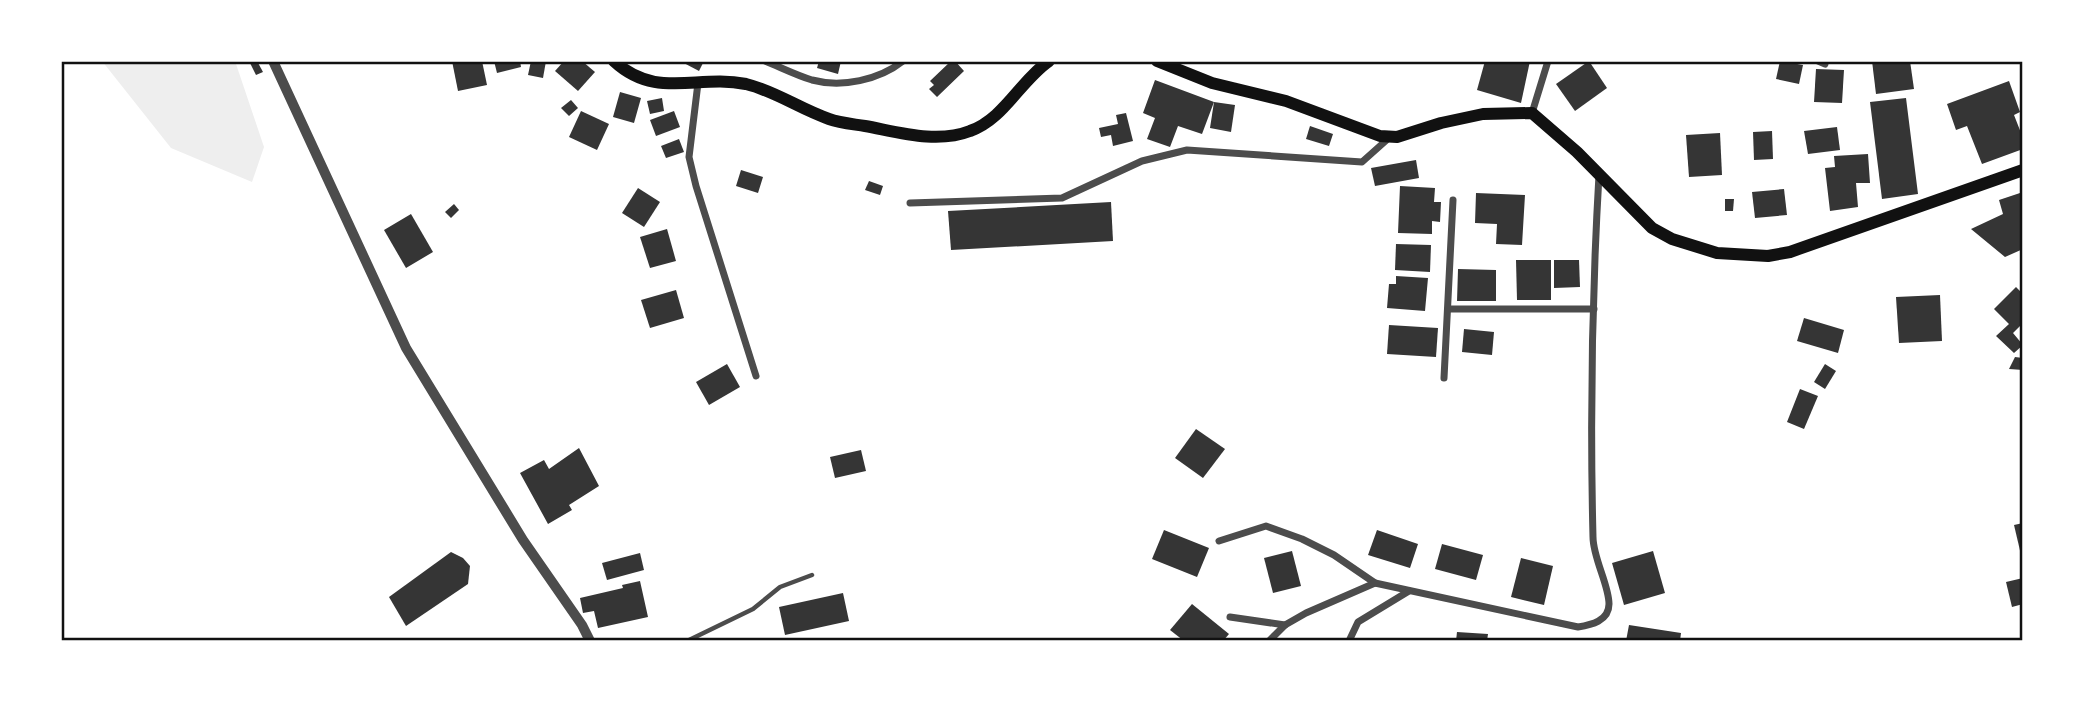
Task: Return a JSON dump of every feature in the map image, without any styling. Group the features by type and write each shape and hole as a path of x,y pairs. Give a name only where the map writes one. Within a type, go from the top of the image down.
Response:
{"main road":[{"path":"614,61 636,77 652,83 741,83 762,88 832,120 925,136 952,136 971,131 992,120 1035,71 1049,61"},
{"path":"1157,61 1212,83 1286,101 1380,136 1397,137 1441,123 1483,114 1532,113 1600,174 1652,228 1672,239 1717,253 1768,256 1790,252 2023,170"}],"street":[{"path":"273,61 406,348 523,540 582,625 590,641"},
{"path":"765,61 814,80 856,82 890,71 903,61"},
{"path":"1532,113 1548,61"},
{"path":"698,83 689,157 756,376"},
{"path":"910,202 1062,198 1142,161 1187,150 1362,162 1391,137"},
{"path":"1219,541 1266,526 1302,539 1334,555 1375,583 1578,627 1595,624 1605,616 1609,605 1593,541 1594,309 1600,174"},
{"path":"1444,378 1453,200"},
{"path":"1448,309 1594,309"},
{"path":"1269,641 1284,625 1375,583"},
{"path":"1349,641 1358,622 1410,590"},
{"path":"1230,617 1284,625"}],"lane":[{"path":"687,641 753,609 780,587 812,575"}],"shaded area":[{"path":"102,61 235,61 264,147 252,182 171,148"}],"building":[{"path":"255,61 263,72 256,75 250,63"},
{"path":"452,61 482,61 487,85 458,91"},
{"path":"494,61 520,61 521,67 497,73"},
{"path":"531,61 546,61 543,78 528,75"},
{"path":"564,61 582,61 595,72 578,91 555,71"},
{"path":"680,61 704,61 699,71"},
{"path":"819,61 841,61 838,74 817,68"},
{"path":"951,61 955,61 964,71 937,97 929,89 934,85 930,81"},
{"path":"1485,61 1530,61 1521,103 1477,90"},
{"path":"1589,61 1607,88 1575,111 1556,84"},
{"path":"1780,61 1803,65 1799,84 1776,79"},
{"path":"1872,61 1910,61 1914,89 1876,94"},
{"path":"1816,69 1844,70 1842,103 1814,102"},
{"path":"1155,80 1214,102 1202,134 1178,126 1170,147 1147,139 1155,118 1143,113"},
{"path":"2009,81 2020,112 2014,115 2023,138 2023,149 1982,164 1967,126 1956,130 1947,104"},
{"path":"620,92 641,98 634,123 613,117"},
{"path":"662,98 664,111 650,114 647,101"},
{"path":"1906,98 1918,194 1882,199 1870,102"},
{"path":"571,100 578,108 569,116 561,108"},
{"path":"1214,102 1235,105 1231,132 1210,128"},
{"path":"581,111 609,124 597,150 569,137"},
{"path":"674,111 680,127 656,136 650,120"},
{"path":"1126,113 1133,141 1113,146 1111,135 1101,137 1099,128 1118,124 1116,115"},
{"path":"1310,126 1333,134 1329,146 1306,139"},
{"path":"1837,127 1840,150 1808,154 1804,131"},
{"path":"1772,131 1773,159 1754,160 1753,132"},
{"path":"1720,133 1722,175 1689,177 1686,135"},
{"path":"679,139 684,152 666,158 661,146"},
{"path":"1868,154 1870,183 1856,183 1858,207 1830,211 1825,168 1835,167 1834,156"},
{"path":"1416,160 1419,178 1375,186 1371,168"},
{"path":"741,170 763,177 758,193 736,186"},
{"path":"869,181 883,186 880,195 865,190"},
{"path":"1400,186 1435,188 1434,202 1441,202 1440,222 1432,221 1432,234 1398,233"},
{"path":"638,188 660,202 644,227 622,213"},
{"path":"1784,189 1787,215 1755,218 1752,192"},
{"path":"1476,193 1525,195 1522,245 1496,244 1497,224 1475,223"},
{"path":"2020,193 2023,200 2023,249 2005,257 1971,229 2003,214 1999,200"},
{"path":"1725,199 1734,199 1733,211 1725,211"},
{"path":"1111,202 1113,241 951,250 948,211"},
{"path":"454,204 459,210 451,218 445,212"},
{"path":"411,214 433,252 406,268 384,230"},
{"path":"667,229 676,261 650,268 640,237"},
{"path":"1396,244 1431,245 1430,272 1395,270"},
{"path":"1516,260 1551,260 1551,300 1517,300"},
{"path":"1554,260 1579,260 1580,287 1554,288"},
{"path":"1458,269 1496,270 1496,301 1457,301"},
{"path":"1396,276 1428,278 1425,311 1387,308 1389,284 1396,284"},
{"path":"2016,287 2023,294 2023,323 2013,333 2023,345 2014,353 1996,336 2009,324 1994,309"},
{"path":"676,290 684,318 650,328 641,300"},
{"path":"1940,295 1942,341 1899,343 1896,297"},
{"path":"1804,318 1844,330 1838,353 1797,341"},
{"path":"1389,325 1438,328 1436,357 1387,354"},
{"path":"1464,329 1494,332 1492,355 1462,352"},
{"path":"2015,357 2023,358 2023,370 2009,369"},
{"path":"727,364 740,387 709,405 696,382"},
{"path":"1825,364 1836,371 1825,389 1814,382"},
{"path":"1800,389 1818,396 1804,429 1787,422"},
{"path":"1196,429 1225,449 1203,478 1175,458"},
{"path":"579,448 599,486 569,505 572,510 548,524 520,473 544,460 549,469"},
{"path":"861,450 866,471 835,478 830,457"},
{"path":"2023,523 2023,559 2022,559 2014,525"},
{"path":"1164,530 1209,548 1197,577 1152,559"},
{"path":"1377,530 1418,544 1410,568 1368,555"},
{"path":"1442,544 1483,555 1476,580 1435,569"},
{"path":"1292,551 1301,586 1273,593 1264,558"},
{"path":"1653,551 1665,593 1624,605 1612,563"},
{"path":"451,552 463,558 470,566 468,584 406,626 389,597"},
{"path":"640,553 644,570 607,580 602,563"},
{"path":"1521,558 1553,566 1544,605 1511,597"},
{"path":"2023,578 2023,604 2012,607 2006,582"},
{"path":"640,581 648,617 598,628 594,611 583,613 580,598 623,588 622,585"},
{"path":"843,593 849,621 785,635 779,607"},
{"path":"1192,604 1229,634 1223,641 1184,641 1170,630"},
{"path":"1629,625 1681,633 1680,641 1626,641"},
{"path":"1457,632 1488,634 1487,641 1456,641"}]}
